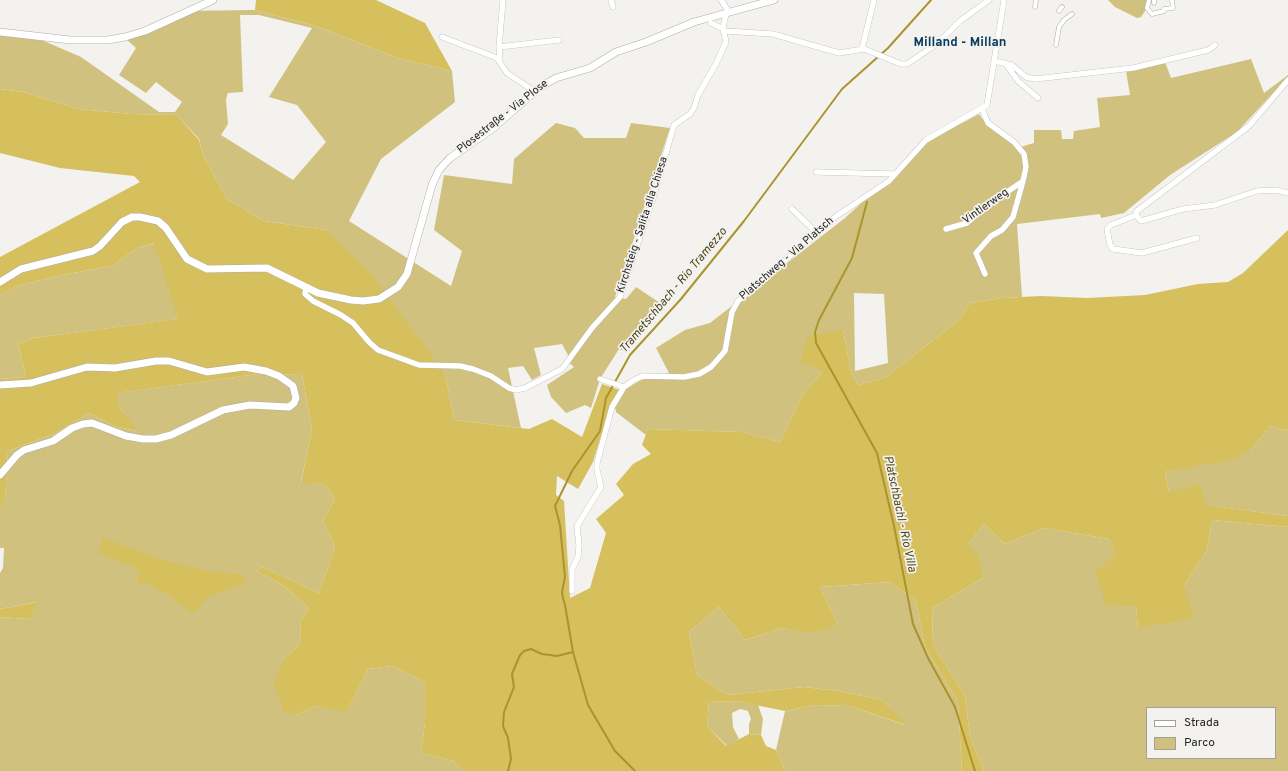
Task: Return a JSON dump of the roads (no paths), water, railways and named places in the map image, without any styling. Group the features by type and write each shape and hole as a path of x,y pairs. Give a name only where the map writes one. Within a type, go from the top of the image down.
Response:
{"street":[{"path":"0,32 70,40 108,40 145,31 213,0"},
{"path":"501,63 499,47 503,0"},
{"path":"611,0 613,7"},
{"path":"721,0 727,9 726,13"},
{"name":"Plosestraße - Via Plose","path":"0,282 21,268 93,252 122,222 132,217 140,217 158,221 166,228 182,253 199,266 216,270 252,267 267,268 280,273 306,288 336,297 363,301 379,299 393,292 407,274 432,185 439,170 450,158 492,129 534,91 556,78 590,68 616,52 646,42 694,22 774,0"},
{"path":"862,49 874,0"},
{"path":"711,23 724,29 773,34 839,53 862,49 901,64 909,63 938,43 960,21 989,0"},
{"path":"982,109 987,105 989,100 1004,0"},
{"path":"1035,7 1036,0"},
{"path":"1150,0 1147,8 1152,14 1164,11 1164,9 1173,8 1172,0"},
{"path":"1059,11 1062,7"},
{"name":"Kirchsteig - Salita alla Chiesa","path":"306,288 304,291 307,296 313,301 342,315 353,323 378,350 419,365 428,367 460,366 473,369 491,376 509,388 516,390 525,388 546,378 566,365 592,328 620,297 654,195 674,124 690,114 694,108 698,95 716,64 726,42 724,29 726,13"},
{"path":"1056,45 1059,27 1064,20 1072,14"},
{"path":"442,37 474,50 492,55 501,63 507,73 534,91"},
{"path":"499,47 559,40"},
{"path":"994,61 1012,65 1026,77 1040,79 1133,68 1208,50 1215,45"},
{"path":"1006,64 1018,81 1038,98"},
{"path":"1197,238 1142,253 1113,249 1110,245 1107,229 1111,225 1136,215 1137,211 1249,126 1288,80"},
{"name":"Platschweg - Via Platsch","path":"622,387 644,376 653,375 684,377 699,374 711,367 725,351 732,312 738,302 818,234 841,212 889,181 926,140 982,109"},
{"name":"Vintlerweg","path":"982,109 988,123 1014,142 1024,154 1026,167 1013,217 1002,230 990,236 976,253 985,274"},
{"path":"816,172 895,174"},
{"name":"Vintlerweg","path":"946,229 967,223 984,208 1023,181"},
{"path":"1136,215 1141,221 1183,209 1215,205 1258,191 1277,190 1288,193"},
{"path":"792,209 818,234"},
{"path":"0,385 31,383 87,367 116,368 156,361 169,361 207,372 244,367 260,370 279,376 289,382 294,386 296,398 294,403 289,406 250,405 223,410 171,435 156,439 143,439 126,436 96,424 83,424 72,428 53,441 24,450 17,455 0,475"},
{"path":"572,591 572,569 578,557 578,526 601,487 597,463 612,407 622,387 603,380"}],"waterway":[{"name":"Trametschbach - Rio Tramezzo","path":"635,771 615,751 588,705 573,652 562,592 565,577 560,525 555,506 572,471 600,431 606,398 630,355 681,299 744,221 842,89 888,48 931,0"},
{"name":"Platschbachl - Rio Villa","path":"867,202 852,258 819,320 815,332 816,343 877,453 894,526 913,624 928,658 955,707 975,771"},
{"path":"508,771 511,759 508,738 503,726 504,712 514,687 512,674 520,655 524,651 531,649 542,654 557,656 573,652"}],"district":[{"name":"Milland - Millan","path":"960,43"}]}
